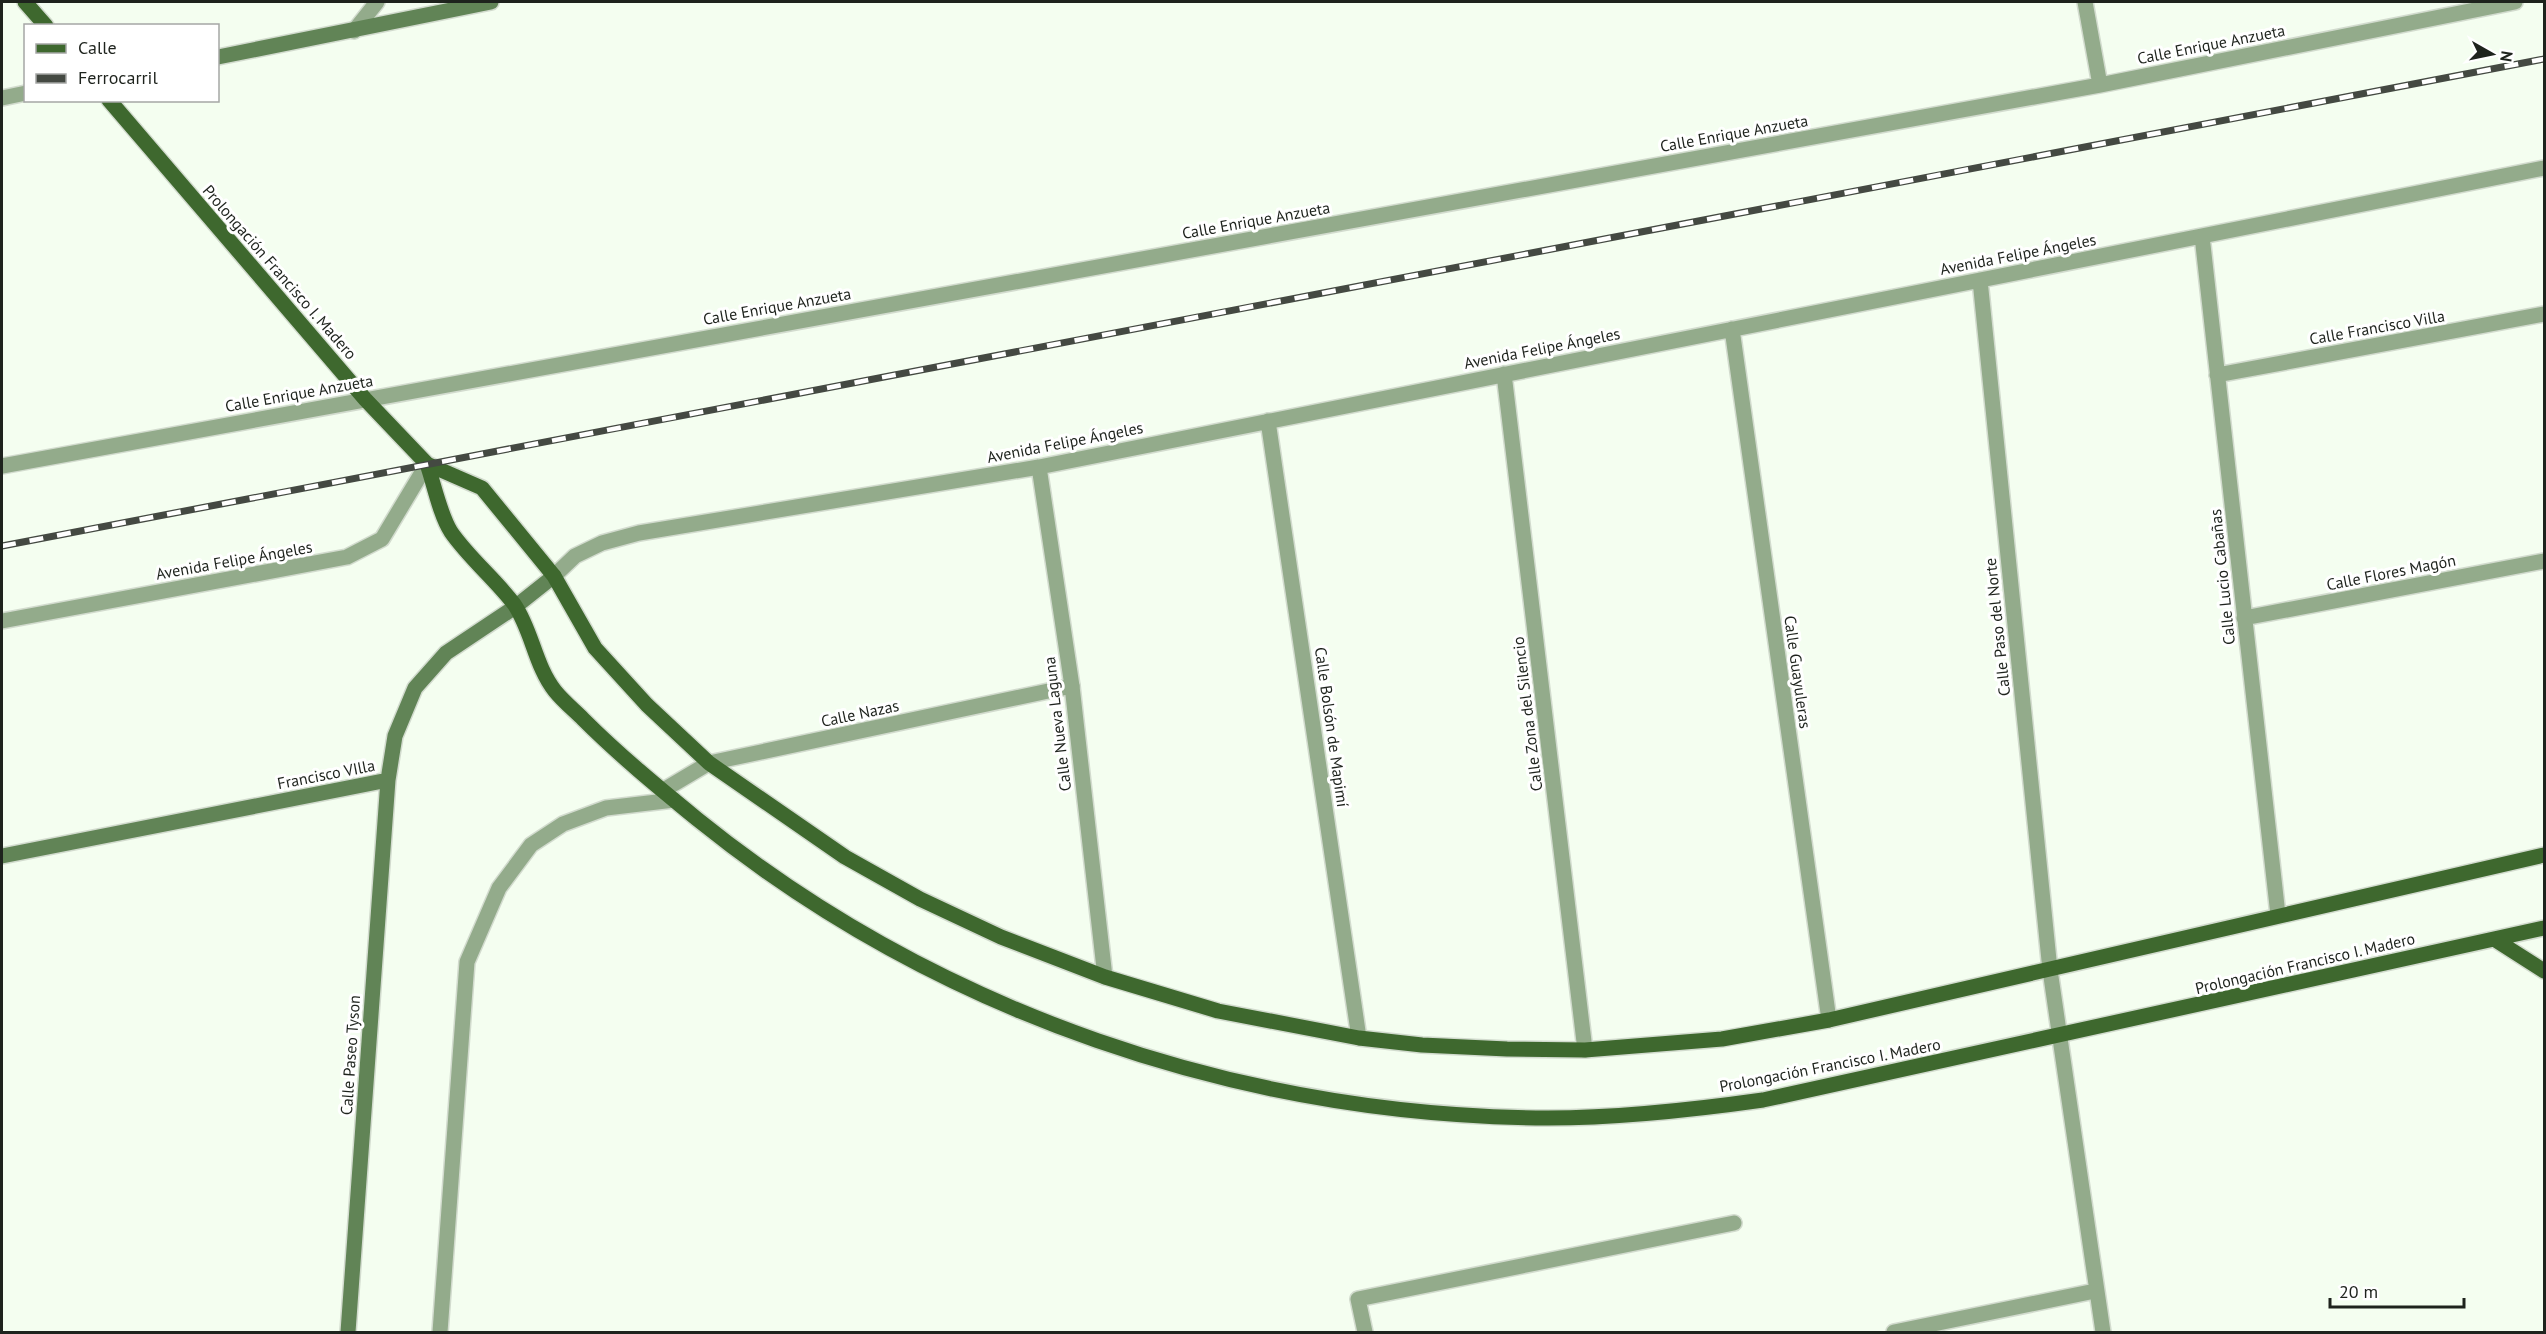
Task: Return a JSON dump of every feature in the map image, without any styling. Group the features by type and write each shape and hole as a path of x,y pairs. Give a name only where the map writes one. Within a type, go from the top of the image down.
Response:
{"main road":[{"path":"30,3 45,24"},
{"name":"Prolongación Francisco I. Madero","path":"111,102 365,399 427,464 482,488 554,576 595,648 647,705 709,763 845,857 920,899 1001,937 1105,977 1218,1011 1359,1038 1475,1048 1585,1050 1722,1039 1829,1020 2544,855"},
{"name":"Prolongación Francisco I. Madero","path":"427,464 449,529 515,606 553,688 613,749 731,846 828,913 926,968 1028,1015 1115,1048 1208,1076 1306,1097 1434,1113 1550,1118 1692,1110 1763,1100 2544,928"},
{"path":"2494,939 2544,971"}],"street":[{"path":"354,31 377,2"},
{"path":"219,57 491,2"},
{"path":"2085,2 2100,85"},
{"name":"Calle Enrique Anzueta","path":"2,466 2100,85 2515,2"},
{"path":"2,98 24,93"},
{"name":"Avenida Felipe Ángeles","path":"554,576 575,555 602,543 639,533 1039,467 2544,168"},
{"name":"Calle Lucio Cabañas","path":"2202,236 2278,915"},
{"name":"Calle Paso del Norte","path":"1980,280 2050,970 2095,1291 2103,1332"},
{"name":"Calle Francisco Villa","path":"2217,375 2544,314"},
{"name":"Calle Guayuleras","path":"1732,328 1829,1020"},
{"name":"Calle Zona del Silencio","path":"1504,374 1585,1050"},
{"name":"Calle Bolsón de Mapimí","path":"1268,421 1359,1038"},
{"name":"Avenida Felipe Ángeles","path":"2,621 347,557 382,539 427,464"},
{"name":"Calle Nueva Laguna","path":"1039,467 1072,687 1105,977"},
{"name":"Calle Flores Magón","path":"2244,618 2544,561"},
{"name":"Francisco VIlla","path":"2,856 388,780 395,736 415,688 446,653 554,576"},
{"name":"Calle Nazas","path":"668,795 709,763 1072,687"},
{"name":"Calle Paseo Tyson","path":"348,1332 388,780"},
{"path":"440,1332 467,962 498,888 531,845 563,824 606,808 668,795"},
{"path":"1365,1332 1358,1299 1734,1223"},
{"path":"1894,1332 2095,1291"}],"railway":[{"path":"2,546 2544,59"}]}
